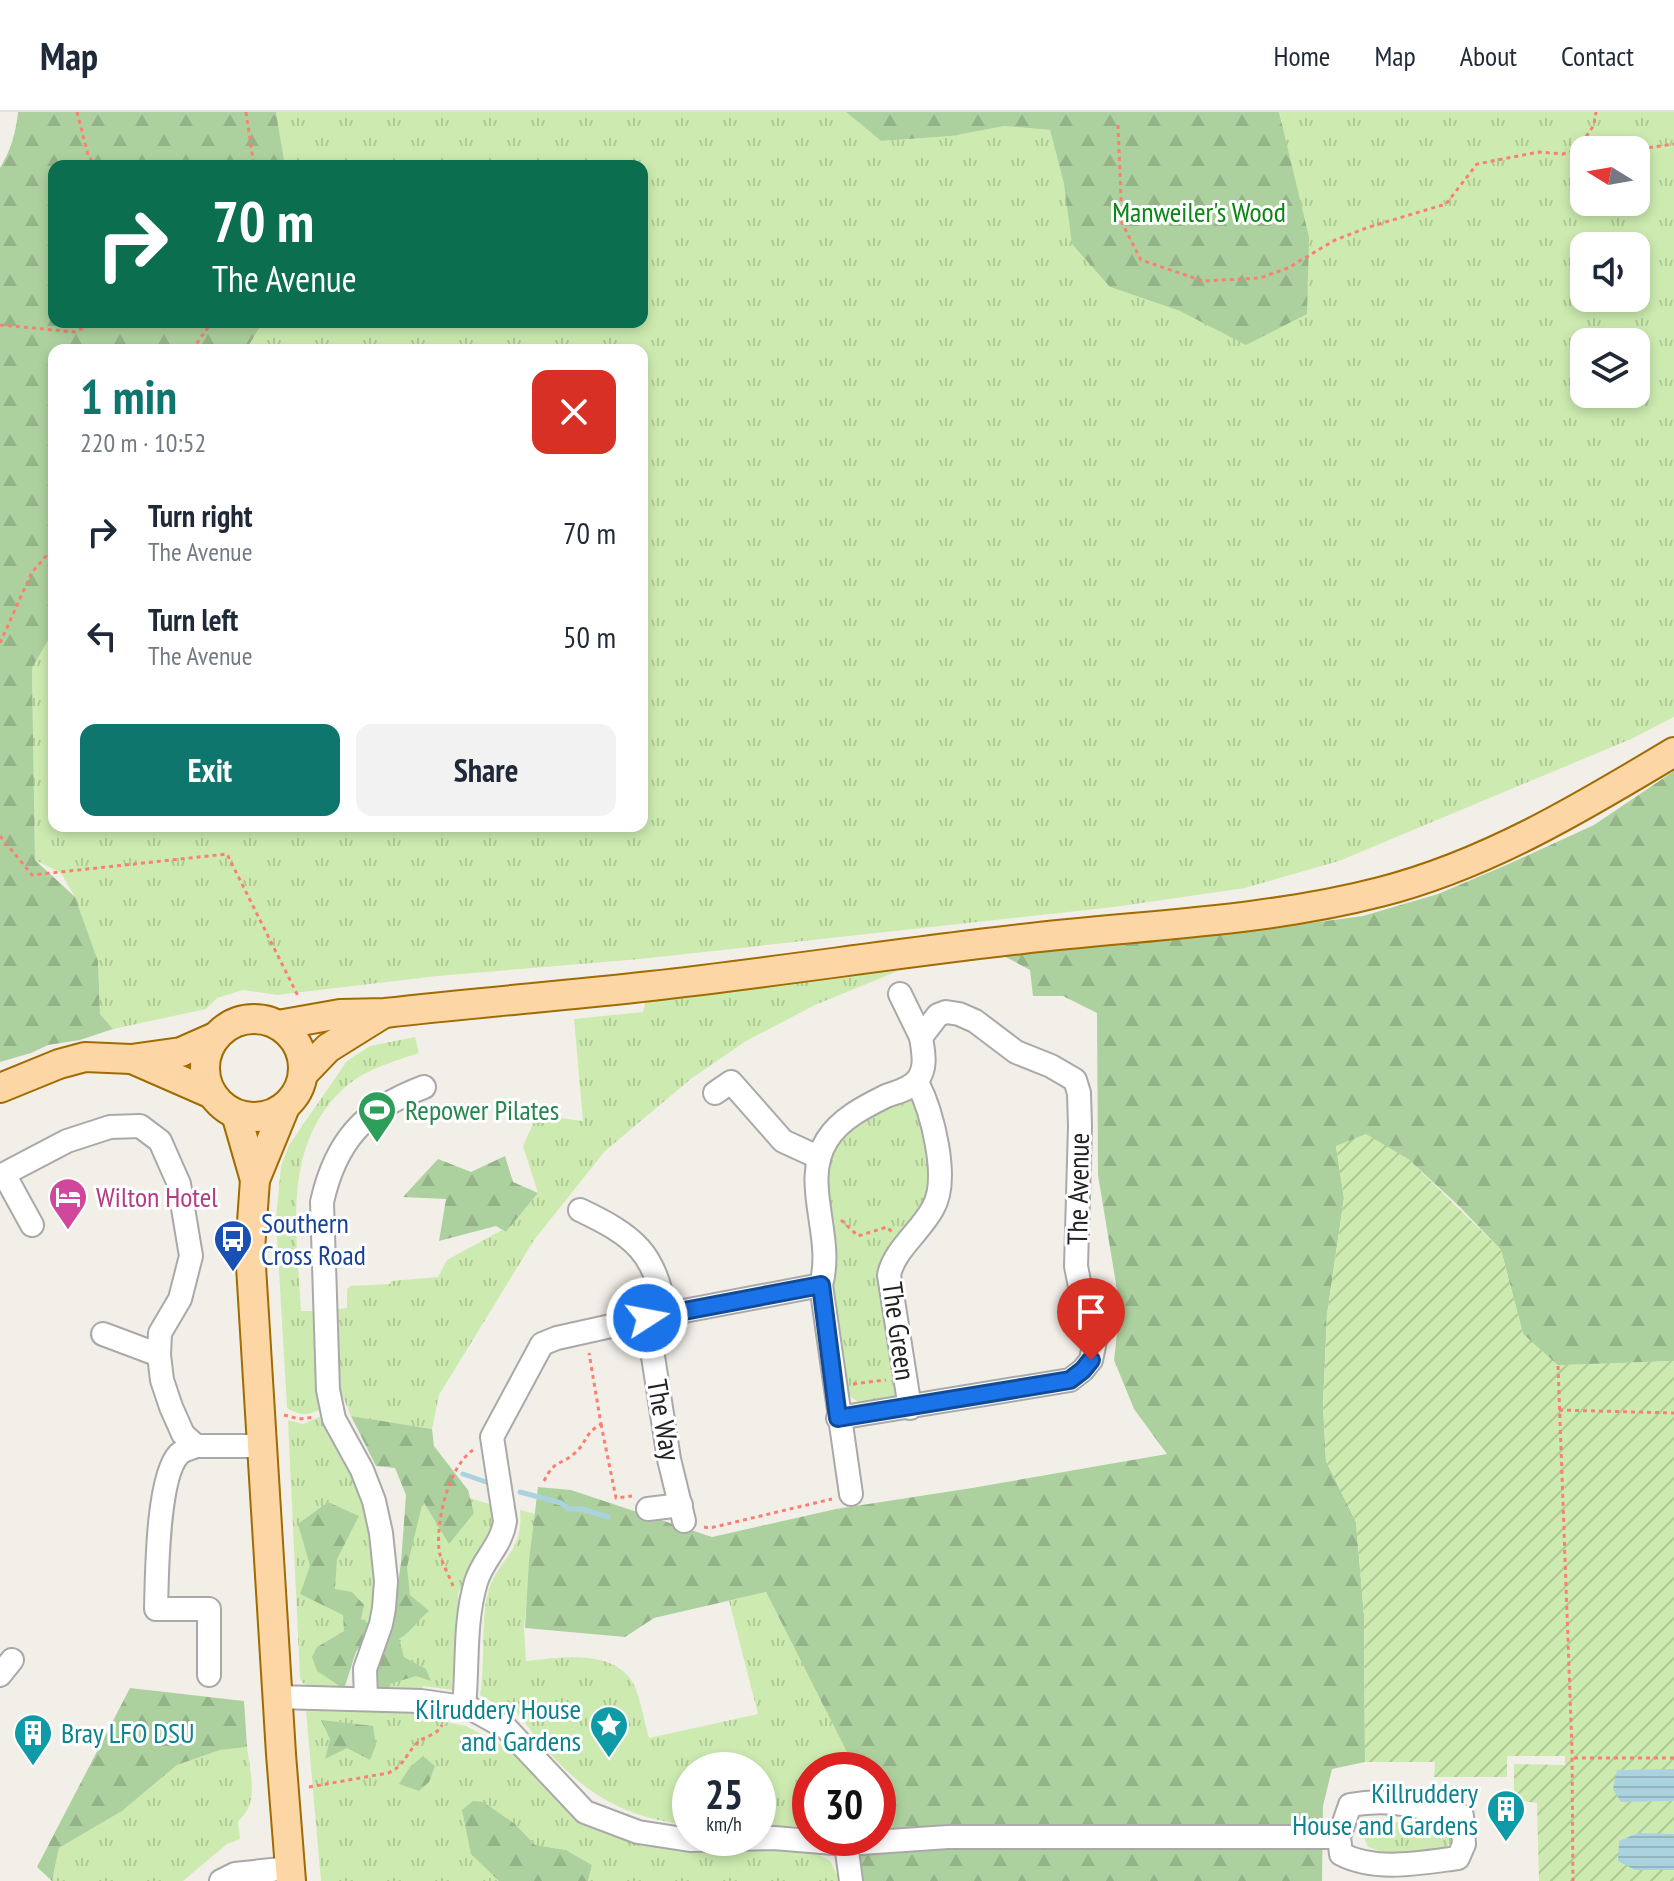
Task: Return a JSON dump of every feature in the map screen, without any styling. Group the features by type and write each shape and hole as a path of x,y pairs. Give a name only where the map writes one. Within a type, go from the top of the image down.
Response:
{"main road":[{"path":"278,1025 340,1014 385,1013 652,986 927,950 1243,916 1380,892 1460,866 1528,836 1674,752"},
{"path":"303,1074 328,1048 385,1013"},
{"path":"0,1088 45,1068 85,1057 131,1059 181,1052 215,1037 227,1026 241,1020 264,1020 278,1025 297,1043 301,1052 303,1074 299,1088 285,1107 255,1180 250,1250 290,1874"},
{"path":"215,1037 206,1056 205,1076 212,1094 223,1106 236,1114 257,1118 285,1107"},
{"path":"131,1059 212,1094"},
{"path":"236,1114 255,1180"}],"street":[{"path":"851,1494 838,1418 823,1277 825,1236 815,1179 818,1157 837,1127 856,1112 917,1082 923,1071 921,1037 900,994"},
{"name":"The Avenue","path":"838,1418 1070,1380 1091,1360 1095,1341 1076,1266 1080,1141 1079,1093 1075,1080 1016,1052 975,1021 959,1014 946,1012 938,1015 921,1037"},
{"path":"731,1082 783,1141 818,1157"},
{"name":"The Green","path":"910,1408 889,1275 891,1263 935,1206 940,1177 933,1133 917,1082"},
{"path":"366,1699 365,1669 381,1624 386,1581 374,1501 332,1409 326,1356 322,1202 329,1172 341,1148 368,1118 393,1101 424,1087"},
{"path":"32,1225 4,1174 67,1141 110,1127 140,1126 160,1141 179,1184 191,1256 180,1299 160,1333 159,1355 162,1380 171,1407 183,1434 196,1446"},
{"name":"The Way","path":"580,1210 617,1217 652,1266 661,1288 656,1316 669,1459 681,1505"},
{"path":"455,1705 470,1608 483,1565 503,1532 503,1500 493,1446 542,1344 823,1277"},
{"path":"103,1334 159,1355"},
{"path":"209,1675 209,1609 156,1609 158,1554 167,1477 180,1453 196,1446 262,1446"},
{"path":"648,1509 681,1505"},
{"path":"277,1697 455,1705 506,1728 585,1812 638,1832 690,1840 792,1840"},
{"path":"1375,1800 1405,1802 1462,1816 1464,1844 1458,1858 1383,1865 1353,1860 1341,1854 1339,1837 1350,1805 1375,1800"},
{"path":"896,1841 948,1837 1339,1837"},
{"path":"848,1856 851,1881"},
{"path":"221,1881 235,1874 290,1874"}],"path":[{"path":"77,112 91,160"},
{"path":"246,112 253,160"},
{"path":"1587,136 1594,125 1596,112"},
{"path":"1118,125 1122,223 1141,260 1203,281 1260,278 1288,268 1335,240 1357,231 1446,204 1477,164 1539,152 1570,152"},
{"path":"1650,148 1674,144"},
{"path":"0,325 75,332 83,328"},
{"path":"0,643 32,572 48,554"},
{"path":"0,836 32,875 227,854 310,1020"},
{"path":"835,1213 858,1236 887,1227 906,1246"},
{"path":"585,1332 616,1498 681,1505 710,1528 851,1494"},
{"path":"1558,1366 1572,1758 1573,1881"},
{"path":"836,1387 905,1377"},
{"path":"260,1416 285,1414 308,1420 332,1409"},
{"path":"1559,1410 1674,1413"},
{"path":"544,1481 551,1467 575,1454 584,1437 601,1424"},
{"path":"470,1608 455,1590 439,1552 440,1525 452,1475 464,1456 493,1446"},
{"path":"309,1787 398,1769 414,1745 439,1731 455,1705"},
{"path":"1572,1758 1674,1758"}],"green space":[{"path":"18,112 276,112 284,160 48,160 48,328 259,328 250,344 48,344 48,640 32,668 35,860 75,897 98,961 100,1014 113,1029 80,1040 48,1045 0,1062 0,168 16,127"},
{"path":"276,112 846,112 881,141 952,136 1004,126 1050,130 1064,184 1110,287 1180,311 1282,122 1279,112 1674,112 1674,717 1631,739 1339,861 1245,888 1114,907 640,959 437,976 277,995 243,990 217,998 206,1009 113,1029 100,1014 98,961 75,897 61,873 35,860 32,668 48,640 48,832 648,832 648,344 250,344 259,328 648,328 648,160 284,160"},
{"name":"Manweiler's Wood","path":"846,112 1279,112 1309,237 1307,314 1246,345 1180,311 1110,287 1072,244 1064,184 1050,130 1004,126 952,136 881,141"},
{"path":"1674,771 1674,1361 1558,1366 1523,1334 1501,1250 1459,1206 1408,1159 1336,1146 1344,1198 1327,1315 1323,1404 1326,1461 1356,1522 1364,1615 1365,1762 1332,1769 1323,1806 1322,1881 863,1881 860,1856 896,1856 896,1752 847,1752 766,1592 654,1618 625,1637 525,1628 538,1487 571,1490 712,1537 836,1509 1167,1454 1134,1409 1114,1360 1120,1308 1098,1175 1097,1013 1063,996 1033,996 1030,970 1000,954 1194,931 1259,930 1363,916 1438,894 1594,825"},
{"path":"898,971 815,1005 746,1041 692,1078 605,1151 534,1240 439,1395 432,1429 351,1416 341,1392 336,1309 347,1308 347,1289 351,1286 438,1277 447,1260 502,1230 506,1232 538,1193 523,1146 537,1115 583,1121 574,1019 643,1012 646,999"},
{"path":"415,1037 419,1053 378,1067 350,1083 323,1113 309,1138 297,1194 297,1253 301,1311 316,1311 322,1408 309,1414 297,1412 287,1408 276,1219 281,1166 289,1145 347,1061 370,1046"},
{"path":"906,1095 916,1098 930,1158 930,1199 890,1257 900,1400 861,1404 848,1395 829,1289 824,1192 831,1148 867,1113"},
{"path":"1366,1134 1408,1159 1501,1250 1523,1334 1558,1365 1674,1361 1674,1881 1539,1881 1537,1803 1514,1800 1514,1764 1565,1765 1565,1756 1507,1756 1507,1777 1434,1777 1435,1762 1365,1762 1364,1615 1356,1522 1326,1461 1323,1404 1327,1315 1344,1198 1336,1146"},
{"path":"505,1156 513,1182 538,1193 506,1232 496,1226 439,1241 446,1199 403,1197 438,1159 471,1172"},
{"path":"324,1415 358,1471 380,1562 373,1626 345,1631 317,1647 344,1689 307,1685 300,1678 288,1420 303,1424"},
{"path":"351,1416 432,1429 434,1446 468,1490 474,1513 449,1544 423,1501 407,1567 410,1595 429,1611 399,1639 404,1657 426,1669 431,1681 416,1676 390,1684 389,1693 372,1692 371,1669 390,1637 401,1563 406,1495 395,1468 376,1466"},
{"path":"470,1498 496,1506 497,1518 463,1593 459,1589 452,1690 423,1686 422,1692 389,1693 405,1555 424,1499 474,1514"},
{"path":"328,1502 359,1516 337,1559 335,1589 352,1592 364,1605 361,1619 373,1626 356,1652 344,1689 317,1671 312,1657 317,1647 344,1631 343,1615 300,1594 310,1566 298,1524"},
{"path":"520,1510 535,1514 524,1628 526,1661 584,1658 612,1664 633,1683 649,1738 758,1714 729,1601 766,1592 847,1752 792,1752 792,1826 776,1826 776,1752 672,1752 672,1823 661,1821 611,1803 590,1790 552,1756 517,1712 506,1710 480,1695 486,1600 494,1578 515,1545"},
{"path":"130,1688 244,1701 247,1747 220,1750 177,1765 122,1811 59,1848 52,1881 37,1867"},
{"path":"306,1711 441,1713 440,1721 466,1726 513,1751 563,1802 672,1847 672,1856 776,1856 776,1850 792,1850 792,1856 822,1856 830,1861 840,1881 588,1881 592,1865 566,1850 535,1845 515,1824 499,1881 321,1881"},
{"path":"321,1720 373,1726 376,1745 370,1760 347,1748 325,1759 330,1739"},
{"path":"247,1747 251,1797 245,1814 238,1821 240,1839 227,1844 183,1881 52,1881 59,1848 122,1811 177,1765 220,1750"},
{"path":"423,1756 435,1766 429,1782 419,1791 399,1784 410,1767"},
{"path":"473,1801 483,1802 515,1824 535,1845 566,1850 592,1865 588,1881 499,1881 471,1854 462,1810"},
{"path":"1377,1822 1437,1822 1438,1826 1450,1833 1451,1843 1437,1854 1377,1855 1377,1850 1368,1847 1364,1838 1368,1829 1377,1826"}],"water":[{"path":"1674,1769 1674,1801 1621,1802 1613,1789 1617,1770"},
{"path":"1638,1833 1674,1834 1674,1870 1635,1870 1618,1861 1619,1841"}],"waterway":[{"path":"463,1474 489,1483"},
{"path":"520,1492 561,1503 569,1509 582,1509 608,1517"}],"place":[{"name":"Repower Pilates","path":"377,1144"},
{"name":"Wilton Hotel","path":"68,1231"},
{"name":"Southern Cross Road","path":"233,1273"},
{"name":"Kilruddery House and Gardens","path":"609,1759"},
{"name":"Bray LFO DSU","path":"33,1767"},
{"name":"Killruddery House and Gardens","path":"1506,1843"}],"route":[{"path":"647,1318 821,1285 838,1418 1070,1380 1091,1360"}]}
